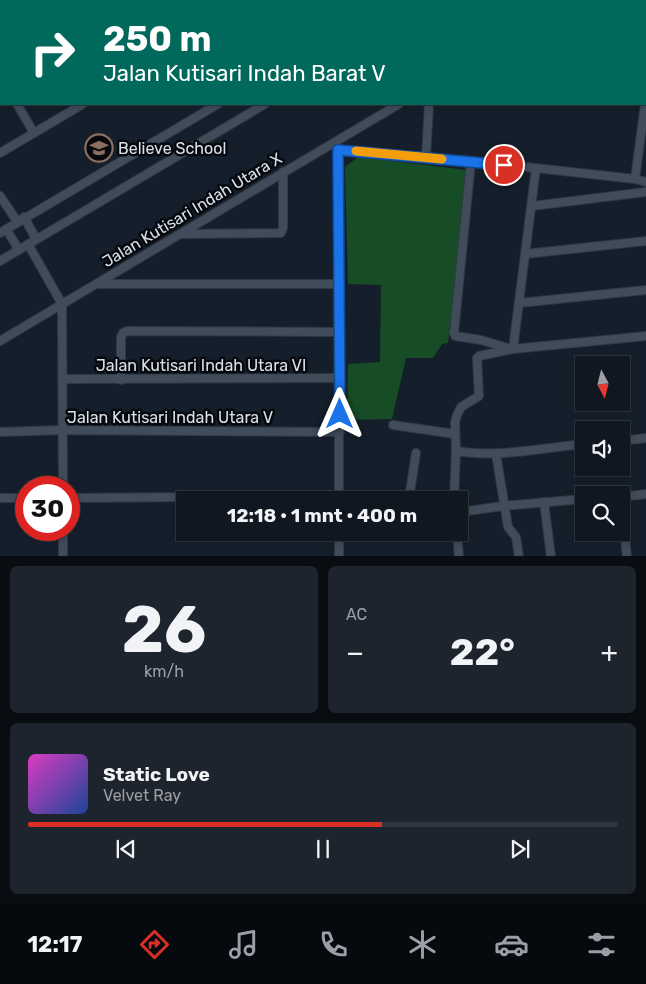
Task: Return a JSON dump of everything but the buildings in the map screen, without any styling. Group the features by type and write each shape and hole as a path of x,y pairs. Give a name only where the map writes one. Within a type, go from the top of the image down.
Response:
{"street":[{"path":"18,105 34,133"},
{"path":"0,153 81,105"},
{"path":"19,250 3,231 20,219 216,105"},
{"path":"0,261 263,105"},
{"name":"Jalan Kutisari Indah Utara X","path":"0,341 397,105"},
{"path":"426,157 429,105"},
{"path":"635,179 645,105"},
{"path":"333,143 338,150 340,284 339,491"},
{"path":"338,150 471,161 635,179 646,182"},
{"path":"471,161 455,336 488,342 513,350"},
{"path":"513,350 536,168"},
{"path":"178,234 281,233 283,228 282,172"},
{"path":"532,206 646,192"},
{"path":"0,196 36,239"},
{"path":"525,254 646,241"},
{"path":"28,244 62,304 64,380 63,476"},
{"path":"94,284 340,284"},
{"path":"519,303 646,290"},
{"path":"121,380 121,337 123,333 127,332 340,332"},
{"path":"454,491 455,422 461,407 479,396 478,357 513,350 646,336"},
{"name":"Jalan Kutisari Indah Utara VI","path":"64,380 340,378"},
{"path":"393,425 455,434"},
{"name":"Jalan Kutisari Indah Utara V","path":"0,432 63,430 340,432"},
{"path":"630,440 646,438"},
{"path":"456,451 474,454 496,454 575,445"},
{"path":"410,491 416,453"},
{"path":"496,454 503,506 508,527 517,541 520,556"},
{"path":"630,497 646,494"},
{"path":"0,498 15,498"},
{"path":"80,498 176,498"},
{"path":"468,511 575,500"},
{"path":"544,502 550,556"},
{"path":"63,541 63,556"},
{"path":"339,556 340,541"},
{"path":"458,541 459,556"},
{"path":"625,541 627,556"}],"green space":[{"path":"358,157 467,170 448,343 442,344 433,358 406,358 392,419 347,420 348,364 380,362 381,285 348,284 345,167"}],"slow traffic":[{"path":"356,151 442,159"}],"place":[{"name":"Believe School","path":"99,148"}],"route":[{"path":"340,414 338,150 504,165"}]}
